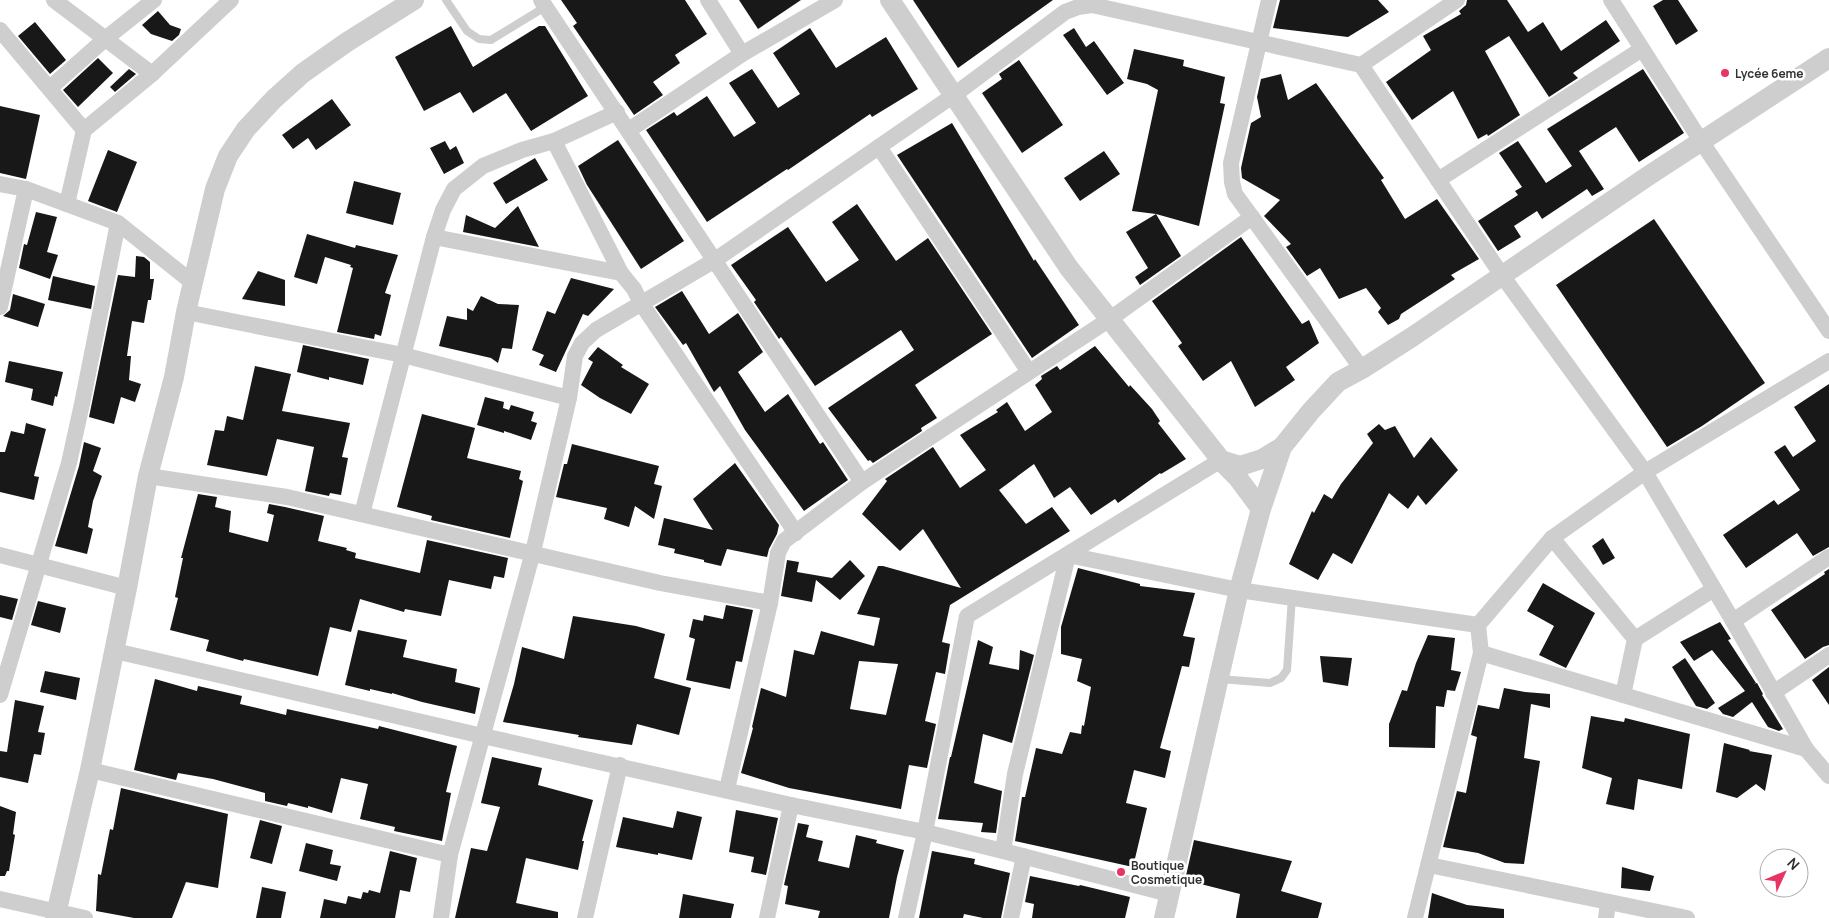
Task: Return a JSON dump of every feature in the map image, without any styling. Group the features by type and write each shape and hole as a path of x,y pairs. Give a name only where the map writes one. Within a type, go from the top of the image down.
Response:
{"street":[{"path":"54,0 152,74"},
{"path":"50,88 105,39 154,0"},
{"path":"67,204 84,130 152,74 231,0"},
{"path":"708,0 742,54"},
{"path":"629,130 742,54 835,0"},
{"path":"890,0 1069,268 1262,509"},
{"path":"1269,0 1231,163 1235,194 1362,369"},
{"path":"1361,65 1457,0"},
{"path":"1611,0 1701,141 1829,331"},
{"path":"56,915 90,770 115,651 148,476 174,377 186,312 215,189 228,156 246,129 274,99 304,73 407,2"},
{"path":"543,3 862,482"},
{"path":"441,918 450,855 484,736 532,552 569,398 576,356 582,343 596,330 715,260 954,95 1065,12 1078,7 1092,6 1361,65 1501,274 1645,472 1806,749 1829,776"},
{"path":"0,30 84,130"},
{"path":"1438,180 1642,49"},
{"path":"906,918 925,832 967,616 1221,460 1240,466 1262,459 1282,447 1311,411 1338,382 1362,369 1501,274 1552,243 1648,176 1829,58"},
{"path":"362,514 434,236 443,210 454,189 483,166 522,150 554,141 617,112"},
{"path":"554,141 621,273 634,289 796,533"},
{"path":"879,147 1028,372"},
{"path":"0,184 26,189 118,223 193,284"},
{"path":"0,307 26,189"},
{"path":"727,789 770,603 778,553 784,541 862,482 1110,319 1252,217"},
{"path":"0,695 69,462 118,223"},
{"path":"434,236 621,273"},
{"path":"186,312 403,355 569,398"},
{"path":"1415,918 1480,653 1478,625 1552,538 1645,472 1829,361"},
{"path":"1164,918 1239,590 1282,447"},
{"path":"148,476 287,497 660,583 770,603"},
{"path":"1552,538 1635,639"},
{"path":"1068,554 1239,590 1478,625"},
{"path":"1003,851 1015,774 1068,554"},
{"path":"0,555 127,588"},
{"path":"1733,621 1829,557"},
{"path":"1623,695 1635,639 1714,589"},
{"path":"115,651 484,736 925,832 1170,894"},
{"path":"1480,653 1806,749"},
{"path":"1773,693 1829,655"},
{"path":"585,918 620,765"},
{"path":"90,770 450,855"},
{"path":"767,918 791,804"},
{"path":"1011,918 1024,856"},
{"path":"1429,865 1607,910 1687,918"},
{"path":"0,898 56,915 84,918"}],"lane":[{"path":"446,0 467,31 479,39 491,40 543,3"},
{"path":"1219,678 1270,683 1281,678 1287,670 1292,597"}],"building":[{"path":"561,0 685,0 707,34 675,55 680,63 653,82 663,95 634,115 573,26 577,23"},
{"path":"739,0 801,0 758,29"},
{"path":"913,0 1053,0 958,68"},
{"path":"1280,0 1378,0 1389,12 1348,37 1273,28"},
{"path":"1467,0 1507,0 1528,32 1543,22 1561,51 1606,20 1620,41 1573,73 1578,78 1549,97 1509,36 1485,51 1520,115 1488,136 1487,134 1478,139 1453,91 1412,120 1386,82 1431,50 1423,36 1461,14 1459,11 1466,5"},
{"path":"1663,0 1678,0 1698,31 1676,45 1653,6"},
{"path":"158,11 170,25 181,29 179,35 172,41 151,34 142,25"},
{"path":"35,22 66,60 50,74 18,36"},
{"path":"451,26 473,67 539,26 545,26 588,96 531,131 506,93 473,113 460,92 424,111 395,57"},
{"path":"810,28 836,68 886,37 918,89 872,117 870,114 707,222 646,130 674,112 677,116 707,96 734,137 756,123 729,83 752,69 778,108 800,94 773,53"},
{"path":"1074,28 1086,47 1094,41 1124,83 1107,95 1063,35"},
{"path":"1134,49 1184,60 1183,66 1225,77 1220,103 1225,104 1199,226 1156,214 1132,211 1158,90 1147,84 1127,79"},
{"path":"98,58 113,73 78,107 63,90"},
{"path":"1019,60 1063,125 1022,153 982,93 1002,79 999,74"},
{"path":"129,69 136,74 115,92 110,87"},
{"path":"1643,69 1684,133 1639,162 1616,127 1579,151 1604,189 1592,196 1587,189 1542,219 1537,211 1514,226 1521,237 1498,251 1478,221 1518,195 1515,191 1522,187 1499,153 1518,141 1546,183 1572,166 1547,129"},
{"path":"1281,74 1288,100 1316,83 1384,178 1381,180 1405,219 1437,199 1479,259 1451,275 1455,279 1401,314 1399,319 1388,325 1378,312 1381,308 1366,288 1339,299 1320,268 1307,276 1286,247 1291,244 1264,216 1280,200 1242,178 1241,168 1251,123 1261,117 1257,97 1261,79"},
{"path":"332,99 351,125 316,150 308,138 293,149 282,135"},
{"path":"0,106 40,115 26,179 0,173"},
{"path":"952,123 1034,261 1035,259 1079,325 1032,358 897,155"},
{"path":"618,140 684,241 641,269 587,185 578,166"},
{"path":"445,141 450,150 456,146 464,163 444,174 430,148"},
{"path":"108,150 137,162 117,212 88,201"},
{"path":"1104,151 1120,174 1080,201 1064,178"},
{"path":"535,158 548,180 506,204 493,183"},
{"path":"354,181 401,193 393,225 346,213"},
{"path":"857,204 896,261 928,238 992,334 915,385 937,418 921,428 922,431 873,463 870,460 868,461 828,408 914,350 901,330 815,386 781,337 779,339 754,302 756,300 731,265 788,227 826,282 859,260 832,222"},
{"path":"518,206 539,247 463,232 466,215 495,228"},
{"path":"36,212 57,217 47,252 58,255 50,279 19,268 24,244 27,245"},
{"path":"1156,214 1181,256 1140,285 1135,277 1148,268 1126,232"},
{"path":"1654,219 1765,383 1702,426 1667,447 1556,285"},
{"path":"307,234 355,248 356,245 398,255 385,293 391,295 381,336 375,334 374,339 337,332 353,268 350,267 351,265 325,257 317,284 294,277"},
{"path":"1241,237 1302,324 1309,320 1319,343 1286,367 1295,380 1255,407 1231,361 1203,381 1178,346 1182,343 1152,301"},
{"path":"136,256 144,257 150,262 150,279 154,279 151,300 148,300 144,323 132,321 127,356 131,356 129,380 141,384 135,402 121,397 114,424 89,417 118,275 135,277"},
{"path":"258,271 285,280 285,306 242,299"},
{"path":"53,276 95,286 91,309 48,300"},
{"path":"571,278 614,289 588,316 583,314 556,372 539,365 544,355 532,350 547,311 555,314"},
{"path":"682,291 709,334 738,313 763,352 738,372 765,412 788,394 820,444 823,442 848,480 804,511 745,430 720,386 714,392 686,343 683,345 655,307"},
{"path":"13,294 45,304 38,327 3,316 10,310"},
{"path":"481,296 498,304 519,305 512,349 502,348 498,363 491,358 439,346 447,316 467,320 467,308 473,311"},
{"path":"303,345 369,359 363,385 329,377 329,380 297,372"},
{"path":"1095,346 1129,387 1130,385 1152,409 1160,421 1158,423 1186,459 1160,473 1118,503 1115,499 1091,515 1070,487 1054,498 1034,464 999,490 1026,524 1052,507 1070,531 950,605 942,642 950,644 945,674 936,672 925,721 936,724 927,768 909,765 901,809 789,788 741,773 761,688 786,697 794,650 814,655 821,631 874,646 880,618 857,614 878,566 961,588 923,529 900,551 862,514 887,481 885,479 933,447 960,488 986,470 960,435 998,412 996,410 1007,402 1025,431 1052,412 1035,385 1042,379 1041,376 1057,366 1060,370","holes":["859,661 898,664 886,715 850,709"]},
{"path":"598,347 623,365 621,367 649,384 631,414 600,398 581,385 593,362 588,359"},
{"path":"9,361 63,372 53,406 31,400 33,389 5,382"},
{"path":"255,366 291,374 282,411 350,423 342,457 348,458 341,495 330,493 329,496 305,491 314,447 277,439 267,476 207,465 215,430 224,431 227,416 243,420"},
{"path":"1829,384 1829,547 1813,556 1797,533 1746,568 1723,535 1774,500 1778,505 1800,490 1774,452 1785,445 1793,457 1816,441 1794,407"},
{"path":"485,397 504,402 503,408 509,410 511,405 534,412 531,421 537,423 531,440 477,425"},
{"path":"422,414 475,428 467,458 521,471 519,479 523,481 510,538 431,520 432,516 397,507"},
{"path":"26,423 46,429 34,476 39,477 34,500 0,492 0,452 5,452 11,431 24,434"},
{"path":"1379,424 1385,430 1395,426 1414,458 1431,437 1458,470 1426,505 1418,495 1408,509 1389,493 1352,564 1333,553 1318,580 1289,564 1312,511 1314,513 1324,494 1332,499 1341,484 1373,443 1367,434"},
{"path":"84,442 101,448 93,471 102,476 93,501 88,527 93,529 87,554 55,546 79,466"},
{"path":"572,444 659,466 654,484 662,486 654,519 635,506 629,527 604,519 607,508 556,497 564,464 567,464"},
{"path":"735,463 779,525 767,557 727,549 721,566 674,553 675,549 658,545 664,518 713,530 693,499"},
{"path":"198,494 217,497 215,507 231,511 229,532 268,542 274,515 267,513 269,504 324,516 318,541 347,548 346,550 356,553 355,558 420,573 427,540 508,558 504,578 494,576 491,589 449,580 441,616 405,609 404,612 360,599 351,632 330,627 318,676 244,659 243,661 206,651 209,640 170,630 178,598 175,597 183,558 181,558"},
{"path":"1603,538 1615,558 1603,565 1592,546"},
{"path":"787,560 799,562 797,572 832,578 850,560 865,576 840,600 816,580 812,602 781,596"},
{"path":"1078,568 1140,584 1140,586 1195,593 1183,636 1195,638 1189,667 1182,666 1160,748 1171,751 1165,778 1134,770 1126,803 1147,808 1133,867 1015,841 1022,797 1025,797 1036,748 1062,754 1070,732 1081,734 1082,725 1084,726 1091,687 1077,681 1082,659 1061,654 1061,627"},
{"path":"1829,569 1829,645 1805,659 1771,610 1825,574 1824,572"},
{"path":"1543,583 1595,613 1566,668 1539,655 1554,626 1527,611"},
{"path":"0,595 18,599 12,620 0,617"},
{"path":"38,601 66,608 60,633 31,625"},
{"path":"726,605 753,610 742,662 736,661 730,689 686,680 695,639 689,637 693,619 703,621 704,615 723,619"},
{"path":"573,616 636,626 665,634 654,678 691,688 679,735 637,724 632,745 578,737 579,735 503,722 522,647 564,659"},
{"path":"1720,622 1731,639 1728,640 1756,683 1753,684 1757,683 1762,695 1783,729 1779,731 1768,727 1752,702 1733,717 1723,714 1718,708 1745,691 1712,650 1694,661 1680,642"},
{"path":"358,630 407,640 403,657 457,669 455,682 480,688 475,714 392,693 370,689 370,691 345,685"},
{"path":"1428,635 1455,638 1451,670 1461,672 1455,691 1447,690 1444,707 1436,706 1435,748 1389,747 1389,724 1402,690 1407,691"},
{"path":"978,640 993,647 989,664 1019,670 1020,650 1034,655 1012,743 983,734 974,783 1002,791 996,833 981,832 983,823 938,819 950,757"},
{"path":"1320,656 1352,658 1348,686 1323,682"},
{"path":"1685,658 1715,703 1707,709 1696,706 1672,667"},
{"path":"1829,667 1829,705 1812,680"},
{"path":"45,671 80,678 76,700 40,692"},
{"path":"155,679 197,691 198,686 242,696 240,704 286,715 287,709 378,729 379,726 457,746 446,792 451,793 442,841 394,831 395,827 360,819 368,784 341,778 332,813 308,806 308,808 288,803 287,806 265,801 265,793 213,779 178,773 176,780 134,770"},
{"path":"1504,688 1550,694 1550,708 1531,704 1524,758 1540,761 1524,864 1505,863 1478,853 1443,847 1457,791 1466,793 1477,737 1471,735 1478,705 1499,709"},
{"path":"15,700 44,706 38,732 45,733 41,755 34,754 28,783 0,777 0,751 7,752"},
{"path":"1591,716 1624,722 1625,718 1690,734 1682,789 1638,779 1634,810 1606,804 1612,778 1582,768"},
{"path":"1724,743 1749,751 1772,755 1765,791 1756,784 1737,798 1716,792"},
{"path":"492,757 542,768 538,785 593,800 582,841 584,841 578,870 526,858 516,903 558,912 558,918 455,918 471,848 487,851 500,807 481,803"},
{"path":"121,788 228,814 218,888 186,882 172,918 134,918 96,911 98,874 101,875 110,829 113,830"},
{"path":"0,806 16,812 13,834 15,835 9,871 7,871 5,876 0,876"},
{"path":"736,810 778,818 766,875 751,872 754,857 729,852"},
{"path":"677,811 702,817 692,860 616,847 623,817 673,828"},
{"path":"260,820 282,826 272,864 250,858"},
{"path":"798,823 809,825 806,837 823,841 818,861 849,868 856,835 877,840 876,843 904,850 889,918 818,918 820,911 785,904 788,886 784,885"},
{"path":"1194,840 1292,861 1281,891 1322,903 1318,918 1236,918 1240,894 1185,880"},
{"path":"306,843 333,850 330,864 341,866 337,881 299,871"},
{"path":"390,851 417,858 410,892 400,890 395,918 320,918 324,899 346,904 348,896 361,899 363,892 368,893 369,890 380,893"},
{"path":"932,851 975,859 974,864 1010,873 1001,918 983,918 964,914 963,918 919,918"},
{"path":"1622,867 1654,876 1650,891 1621,888"},
{"path":"1030,876 1130,897 1125,918 1032,918 1034,904 1025,902"},
{"path":"262,887 286,892 281,918 256,918"},
{"path":"1432,893 1467,905 1504,909 1504,918 1428,918"},
{"path":"683,894 734,904 731,918 679,918"}],"place":[{"name":"Lycée 6eme","path":"1725,73"},
{"name":"Boutique Cosmetique","path":"1121,872"}]}
